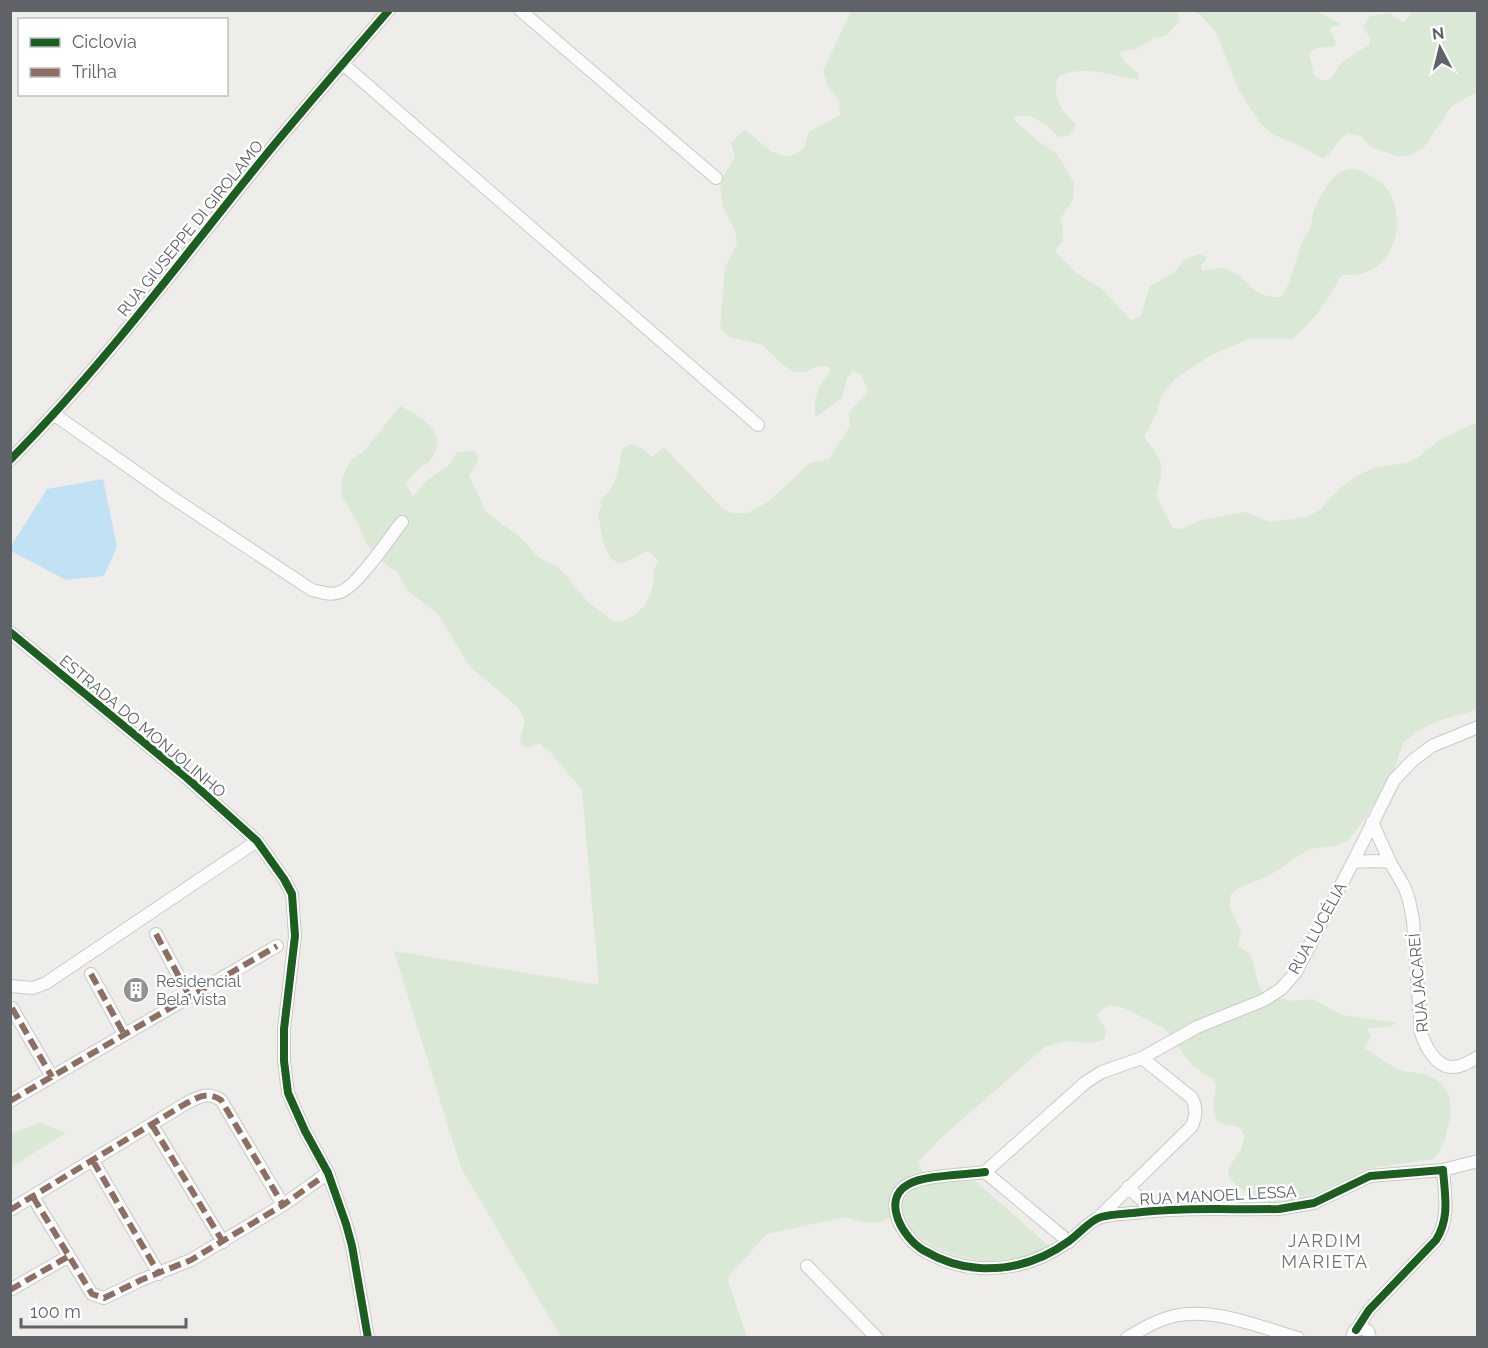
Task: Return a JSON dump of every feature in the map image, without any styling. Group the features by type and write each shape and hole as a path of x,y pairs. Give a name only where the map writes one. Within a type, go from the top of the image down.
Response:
{"street":[{"name":"RUA GIUSEPPE DI GIROLAMO","path":"10,460 55,415 266,155 389,10"},
{"path":"520,10 716,178"},
{"path":"343,64 758,425"},
{"path":"55,415 170,496 312,590 327,594 339,593 351,586 402,522"},
{"name":"ESTRADA DO MONJOLINHO","path":"10,633 187,778 257,841 292,894 296,936 284,1029 284,1061 288,1094 328,1173 352,1246 368,1338"},
{"name":"RUA LUCÉLIA","path":"985,1172 1086,1082 1102,1072 1142,1058 1197,1027 1264,1000 1281,988 1296,972 1394,780 1412,761 1432,746 1478,727"},
{"name":"RUA JACAREÍ","path":"1371,822 1405,888 1413,920 1421,1033 1424,1043 1443,1065 1451,1067 1463,1065 1478,1057"},
{"path":"10,986 25,988 46,983 257,841"},
{"path":"1353,862 1390,862"},
{"path":"156,934 190,997"},
{"path":"10,1101 277,946"},
{"path":"92,974 124,1034"},
{"path":"12,1008 52,1077"},
{"path":"1069,1242 985,1172 923,1179 908,1184 898,1194 894,1204 899,1221 908,1236 921,1249 939,1259 957,1265 1000,1268 1021,1265 1047,1256 1069,1242 1099,1217 1192,1126 1196,1117 1196,1107 1192,1098 1142,1058"},
{"path":"10,1210 202,1095 221,1100 283,1205"},
{"path":"152,1125 223,1242"},
{"path":"93,1161 159,1274"},
{"name":"RUA MANOEL LESSA","path":"1099,1217 1152,1210 1279,1209 1314,1203 1370,1176 1443,1170 1478,1161"},
{"path":"1357,1334 1369,1310 1442,1231 1446,1220 1443,1170"},
{"path":"33,1197 92,1294 100,1298 108,1297 134,1283 192,1260 283,1205 328,1173"},
{"name":"RUA MANOEL LESSA","path":"1128,1187 1152,1210"},
{"path":"10,1290 69,1256"},
{"path":"807,1266 877,1338"},
{"path":"1127,1338 1171,1316 1189,1313 1209,1315 1298,1338"}],"green space":[{"path":"851,11 1178,11 1179,21 1166,36 1154,38 1136,49 1119,52 1125,62 1138,73 1139,80 1087,71 1067,73 1058,77 1056,92 1059,104 1077,125 1068,136 1058,137 1050,128 1033,118 1014,117 1015,121 1038,141 1058,155 1074,183 1073,200 1060,219 1063,228 1063,242 1055,250 1056,253 1075,272 1102,289 1131,320 1141,316 1150,286 1172,274 1186,259 1198,254 1208,257 1201,265 1202,271 1226,269 1240,276 1256,291 1270,297 1280,297 1288,284 1316,206 1324,190 1336,176 1351,169 1362,171 1383,185 1391,195 1396,213 1396,231 1391,249 1380,264 1364,273 1342,275 1308,325 1293,339 1251,338 1211,355 1175,379 1162,395 1156,414 1144,437 1161,464 1161,477 1156,496 1173,528 1182,529 1201,520 1246,512 1269,522 1306,517 1320,510 1340,488 1360,474 1376,467 1407,463 1438,441 1477,422 1477,710 1437,721 1417,731 1403,743 1392,776 1347,842 1309,849 1269,876 1238,888 1231,894 1229,906 1241,932 1238,946 1251,954 1258,983 1264,995 1294,1001 1313,999 1342,1015 1397,1023 1367,1029 1371,1037 1364,1048 1396,1068 1424,1074 1440,1082 1448,1094 1450,1117 1443,1144 1433,1159 1370,1168 1289,1206 1264,1201 1240,1188 1228,1176 1229,1167 1241,1150 1245,1135 1239,1127 1220,1123 1216,1119 1213,1105 1216,1086 1213,1079 1192,1066 1165,1029 1124,1008 1109,1005 1096,1014 1106,1033 1103,1040 1090,1043 1065,1041 1045,1047 942,1137 918,1162 928,1183 975,1181 1050,1247 1018,1260 981,1261 962,1257 929,1243 913,1231 903,1213 878,1223 861,1222 846,1217 767,1234 727,1278 747,1337 561,1337 461,1168 394,951 599,985 582,790 551,753 540,744 528,747 521,744 525,721 519,708 470,667 439,615 407,590 397,571 391,569 377,557 365,542 360,526 341,495 342,479 350,461 365,450 400,406 408,410 430,426 437,440 432,458 414,473 406,485 413,496 428,479 447,467 457,452 475,451 479,459 469,476 486,512 522,539 537,556 560,569 588,602 614,622 622,621 640,611 651,592 654,569 659,561 648,551 622,564 611,557 604,543 598,513 602,505 599,502 613,484 623,448 631,444 642,448 652,457 664,447 723,509 732,513 748,513 768,502 810,463 829,459 850,426 849,413 868,390 860,373 853,372 847,378 842,398 816,417 816,398 820,386 831,371 829,367 820,366 805,372 794,372 783,365 763,345 730,337 720,329 725,267 737,244 735,231 723,206 720,188 723,177 735,158 731,143 743,131 745,130 772,152 789,157 804,149 809,132 840,115 839,101 828,86 823,71"},
{"path":"1192,11 1317,11 1341,24 1329,29 1336,42 1335,46 1317,48 1309,54 1314,75 1322,81 1331,79 1342,62 1369,45 1370,38 1363,27 1370,16 1389,13 1404,23 1413,11 1477,11 1477,92 1452,106 1424,147 1411,155 1397,156 1371,147 1361,136 1348,133 1323,159 1303,147 1272,134 1261,124 1239,91 1217,34 1201,15"},
{"path":"40,1122 66,1133 11,1167 11,1134"}],"water":[{"path":"103,479 117,546 104,576 66,580 11,551 11,546 47,489"}],"marked path":[{"path":"156,934 190,997"},
{"path":"10,1101 277,946"},
{"path":"91,974 124,1034"},
{"path":"12,1008 52,1077"},
{"path":"10,1210 185,1104 207,1095 221,1100 283,1205"},
{"path":"152,1125 223,1242"},
{"path":"93,1161 159,1274"},
{"path":"33,1197 92,1294 104,1298 191,1260 283,1205 328,1173"},
{"path":"10,1290 69,1256"}],"cycle path":[{"path":"10,460 110,350 265,156 389,10"},
{"path":"10,632 187,778 257,841 292,894 295,936 284,1029 284,1061 288,1093 328,1173 346,1224 368,1338"},
{"path":"985,1172 916,1181 900,1191 895,1208 908,1237 923,1250 950,1262 972,1267 1003,1267 1049,1254 1093,1221 1105,1216 1169,1210 1279,1209 1314,1203 1370,1176 1443,1170 1445,1215 1436,1240 1369,1310 1356,1330"}],"place":[{"name":"Residencial Bela vista","path":"136,990"}],"district":[{"name":"JARDIM MARIETA","path":"1325,1251"}]}
